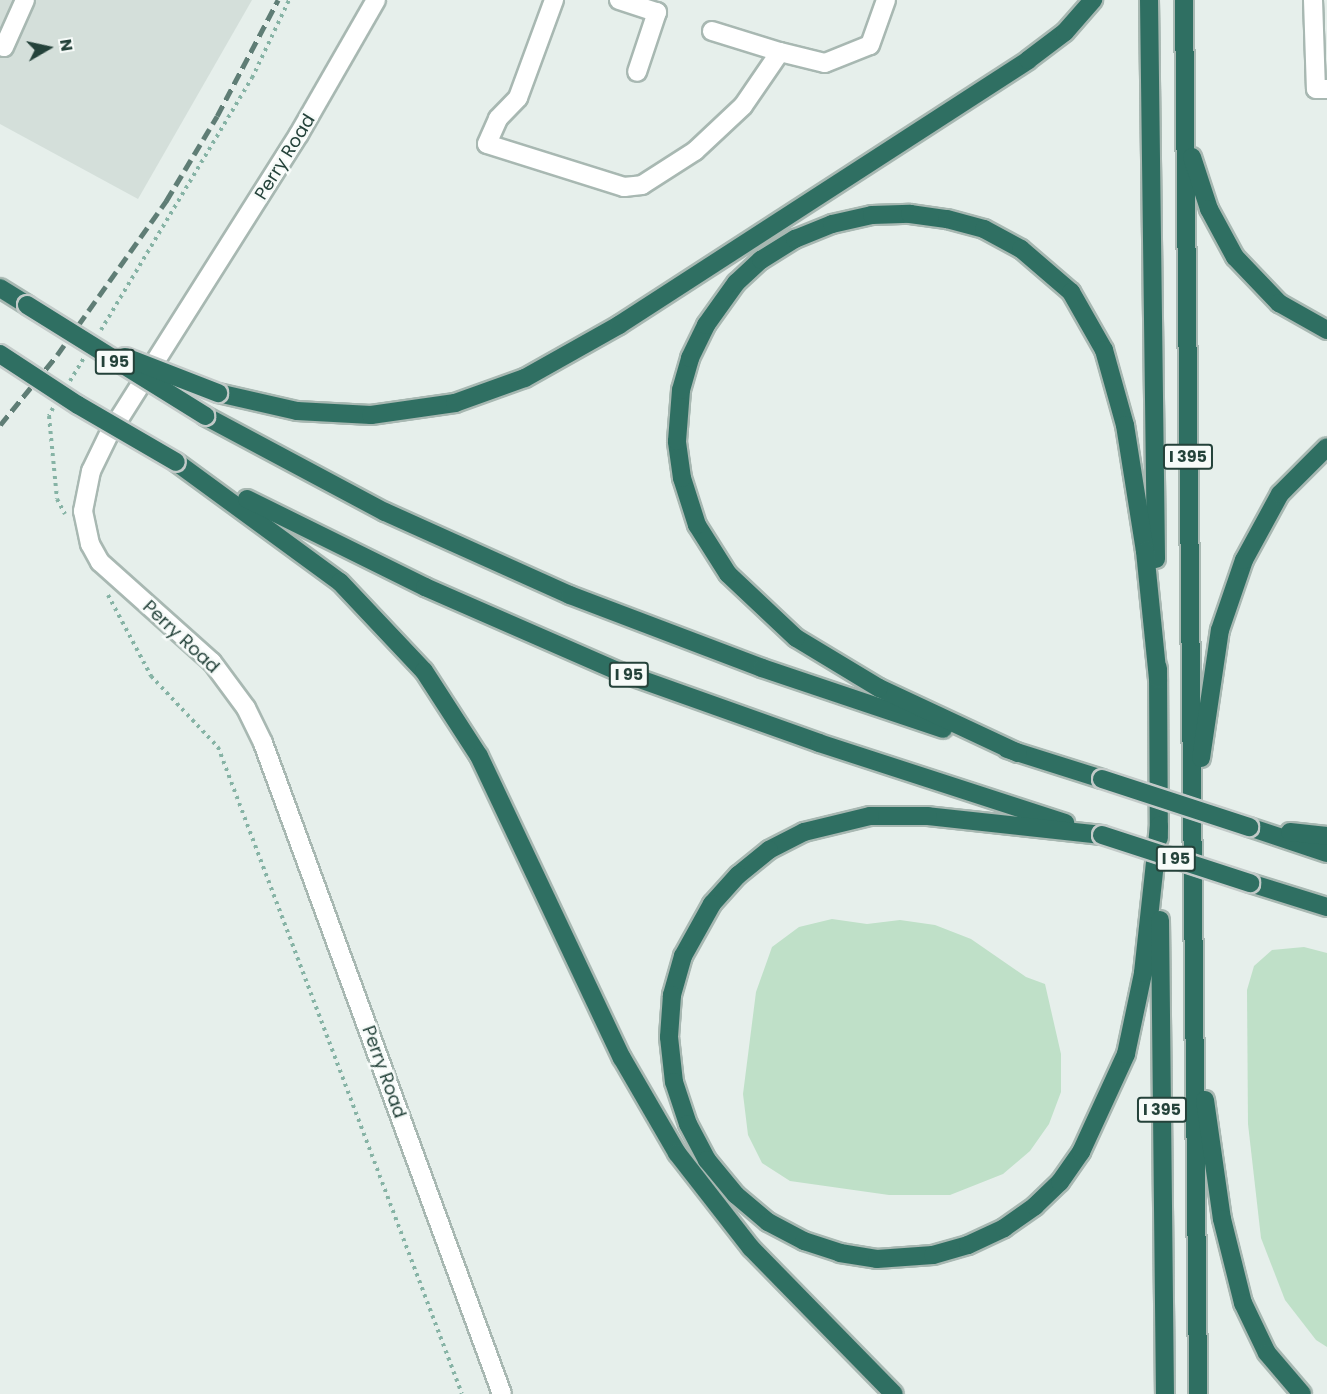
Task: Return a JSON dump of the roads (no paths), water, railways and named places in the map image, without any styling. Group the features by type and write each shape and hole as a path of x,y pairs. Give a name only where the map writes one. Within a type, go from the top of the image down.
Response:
{"highway":[{"path":"58,326 162,374 218,393 297,411 371,415 455,402 525,378 595,340 1028,60 1065,32 1093,0"},
{"name":"I 395","path":"1149,0 1165,1394"},
{"name":"I 395","path":"1184,0 1198,1394"},
{"path":"1185,114 1197,175 1223,239 1266,292 1290,311 1327,330"},
{"path":"1018,753 879,688 796,638 728,574 698,525 682,478 677,441 679,399 690,358 710,318 736,283 761,260 795,239 832,224 872,215 910,214 947,219 984,229 1012,243 1040,261 1071,292 1104,350 1125,425 1145,551 1158,678"},
{"name":"I 95","path":"0,288 205,416 385,512 570,596 762,668 1327,853"},
{"name":"I 95","path":"0,354 78,405 176,462 415,582 609,667 819,743 1327,907"},
{"path":"1192,837 1215,654 1233,585 1258,531 1280,494 1327,447"},
{"path":"176,462 340,582 424,671 479,756 622,1058 676,1153 751,1248 894,1394"},
{"path":"1102,835 928,816 870,816 821,825 787,839 738,875 712,904 683,956 672,995 669,1037 674,1082 688,1124 707,1160 736,1195 768,1222 804,1241 840,1253 877,1258 933,1255 968,1245 1004,1228 1035,1206 1060,1182 1082,1152 1126,1054 1143,973 1159,826"},
{"path":"1249,827 1327,836"},
{"path":"1194,987 1213,1167 1237,1283 1267,1353 1302,1394"}],"street":[{"path":"0,45 4,47 25,0"},
{"name":"Perry Road","path":"376,0 299,134 109,434 91,471 83,511 90,544 100,562 212,662 246,708 263,742 502,1394"},
{"path":"554,0 518,98 498,119 487,144 624,187 642,185 695,151 743,106 780,52"},
{"path":"619,0 657,12 637,72"},
{"path":"712,31 825,63 855,54 870,45 886,0"},
{"path":"1313,0 1316,89 1327,89"}],"railway":[{"path":"0,425 57,355 166,201 217,116 278,0"}]}
